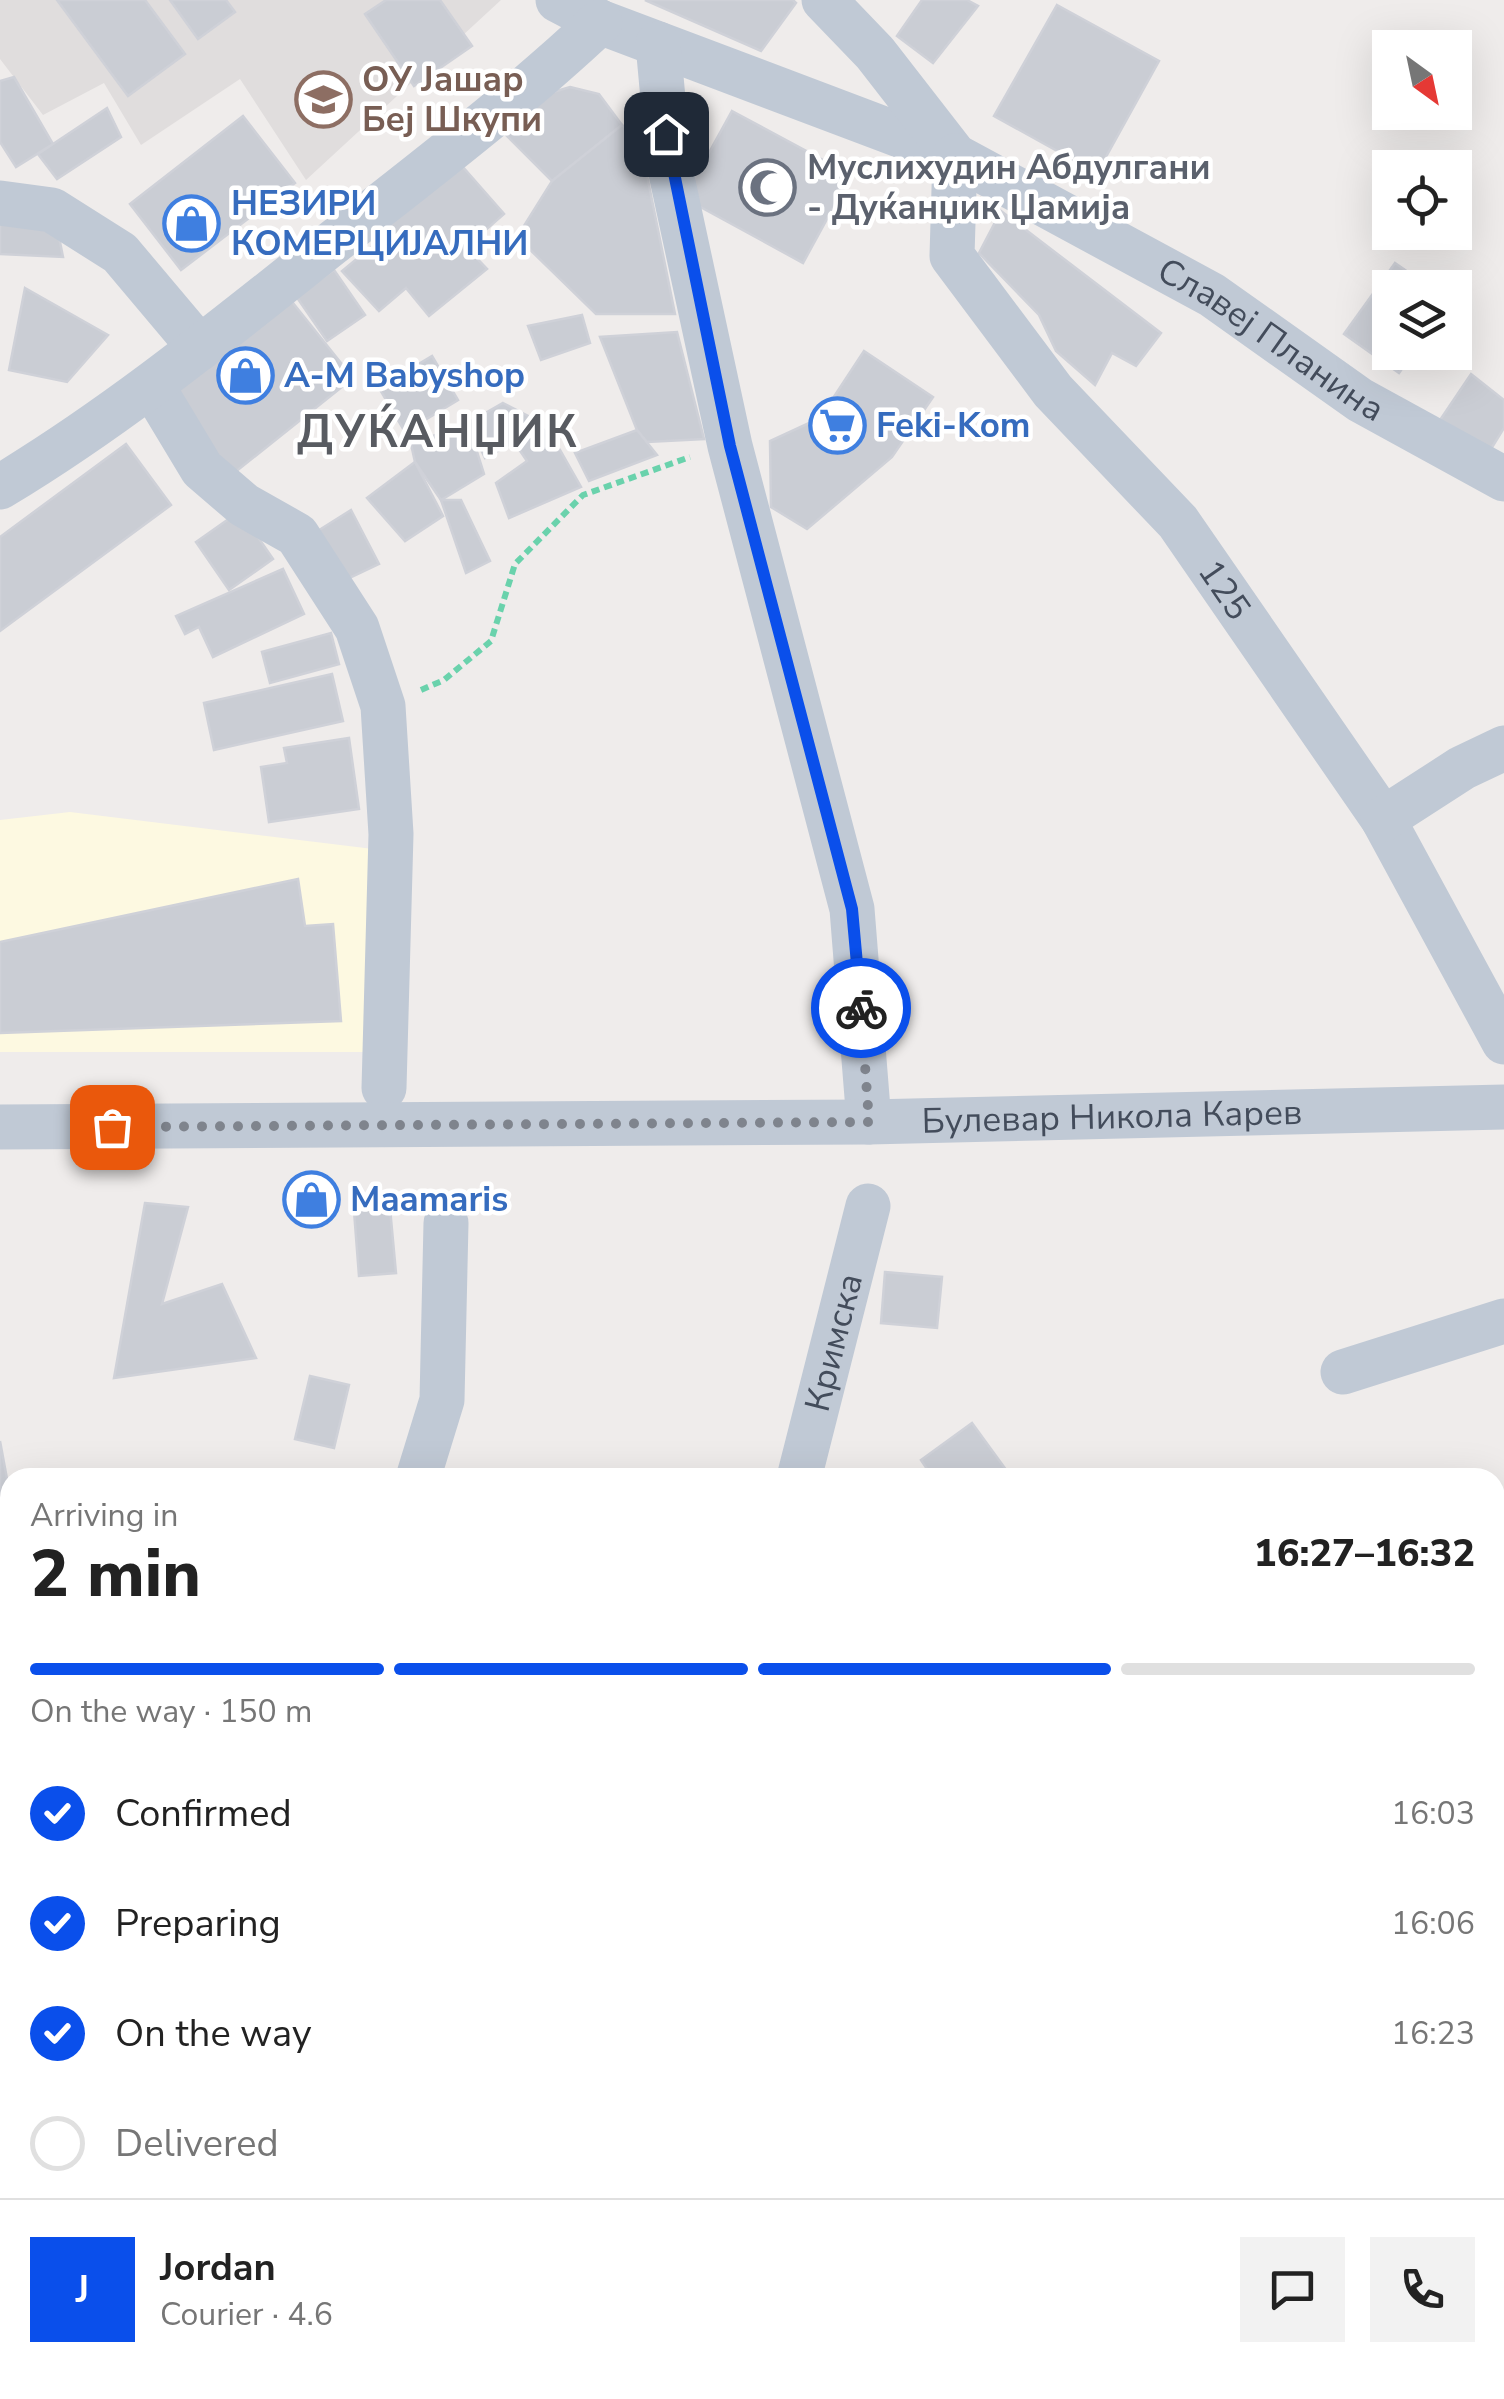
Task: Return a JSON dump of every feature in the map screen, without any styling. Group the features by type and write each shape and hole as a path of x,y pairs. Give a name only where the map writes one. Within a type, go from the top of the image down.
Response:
{"street":[{"path":"558,0 600,22 956,156"},
{"name":"Славеј Планина","path":"824,0 876,53 956,156 1212,295 1360,400 1504,480"},
{"path":"0,487 81,438 152,386 538,80 600,22"},
{"path":"658,44 669,164 730,446 852,909 869,1122"},
{"name":"125","path":"956,156 952,256 1052,391 1178,522 1383,819 1504,1042"},
{"path":"0,203 52,210 120,253 200,348"},
{"path":"152,386 202,469 244,505 297,535 357,628 383,706 391,834 384,1088"},
{"path":"1383,819 1462,768 1504,748"},
{"name":"Булевар Никола Карев","path":"0,1127 869,1122 1504,1107"},
{"name":"Кримска","path":"801,1468 868,1206"},
{"path":"421,1468 442,1400 446,1223"},
{"path":"1343,1372 1504,1322"}],"path":[{"path":"383,706 444,680 491,641 515,564 583,495 730,446"}],"shaded area":[{"name":"ОУ Јашар Беј Шкупи","path":"0,0 501,0 306,180 240,79 141,145 104,83 43,115 0,59"},
{"path":"70,812 406,853 397,1052 0,1052 0,820"}],"building":[{"path":"57,0 145,0 185,54 128,96"},
{"path":"170,0 226,0 235,12 198,39"},
{"path":"386,0 440,0 472,46 414,86 365,14"},
{"path":"645,0 793,0 796,3 761,51"},
{"path":"922,0 967,0 978,6 933,63 897,36"},
{"path":"1057,5 1159,61 1097,173 994,116"},
{"path":"14,77 53,144 16,167 0,142 0,81"},
{"path":"570,87 599,94 622,125 552,181 497,126 540,96"},
{"path":"107,108 121,137 57,179 38,154"},
{"name":"Муслихудин Абдулгани - Дуќанџик Џамија","path":"732,111 851,175 803,263 684,198"},
{"path":"243,116 295,183 181,270 130,204"},
{"path":"622,125 640,141 675,314 596,314 517,237 552,181"},
{"path":"455,158 504,214 466,247 487,269 429,316 406,288 379,311 342,271 381,239 366,230"},
{"path":"1001,211 1161,333 1136,366 1112,353 1095,385 1056,351 1039,315 979,253"},
{"path":"0,217 55,217 63,257 0,254"},
{"path":"334,270 365,315 327,341 296,296"},
{"path":"25,288 108,335 67,382 9,370"},
{"path":"1372,295 1372,354 1344,334"},
{"path":"289,298 353,378 229,477 165,396"},
{"path":"582,315 590,343 541,360 528,326"},
{"path":"677,332 704,439 647,442 637,430 600,337"},
{"path":"864,351 933,397 892,457 807,529 771,507 770,441 820,418"},
{"path":"432,356 458,400 405,432 379,388"},
{"path":"1471,374 1504,400 1504,428 1491,449 1440,420"},
{"path":"503,403 536,420 560,450 581,487 509,518 496,483 527,461 514,442 485,458 468,423"},
{"path":"468,423 484,474 441,500 415,462 411,444"},
{"path":"637,430 657,455 589,481 575,453"},
{"path":"126,444 171,505 0,631 0,537"},
{"path":"415,462 443,516 405,541 367,498"},
{"path":"441,500 461,500 490,561 466,573"},
{"path":"351,510 379,564 339,583 308,537"},
{"path":"240,511 273,559 229,590 196,542"},
{"path":"283,569 304,614 213,657 199,627 185,634 176,616"},
{"path":"331,633 339,664 270,683 262,652"},
{"path":"332,674 343,721 214,750 204,703"},
{"path":"349,738 359,809 269,822 261,767 287,763 284,748"},
{"path":"298,879 305,926 333,924 341,1021 0,1033 0,942"},
{"path":"145,1203 188,1207 162,1304 222,1284 256,1358 114,1378"},
{"path":"390,1208 396,1273 359,1276 354,1211"},
{"path":"885,1272 942,1277 937,1328 881,1323"},
{"path":"310,1376 349,1385 334,1448 295,1439"},
{"path":"972,1423 1005,1468 926,1468 921,1460"},
{"path":"0,1441 5,1468 0,1468"}],"way so far":[{"path":"112,1127 869,1122 861,1008"}],"place":[{"name":"ОУ Јашар Беј Шкупи","path":"323,99"},
{"name":"Муслихудин Абдулгани - Дуќанџик Џамија","path":"768,187"},
{"name":"НЕЗИРИ КОМЕРЦИЈАЛНИ","path":"192,223"},
{"name":"A-M Babyshop","path":"245,375"},
{"name":"Feki-Kom","path":"837,425"},
{"name":"Maamaris","path":"311,1199"}],"district":[{"name":"ДУЌАНЏИК","path":"438,432"}],"route":[{"path":"666,134 669,164 730,446 852,909 861,1008"}]}
